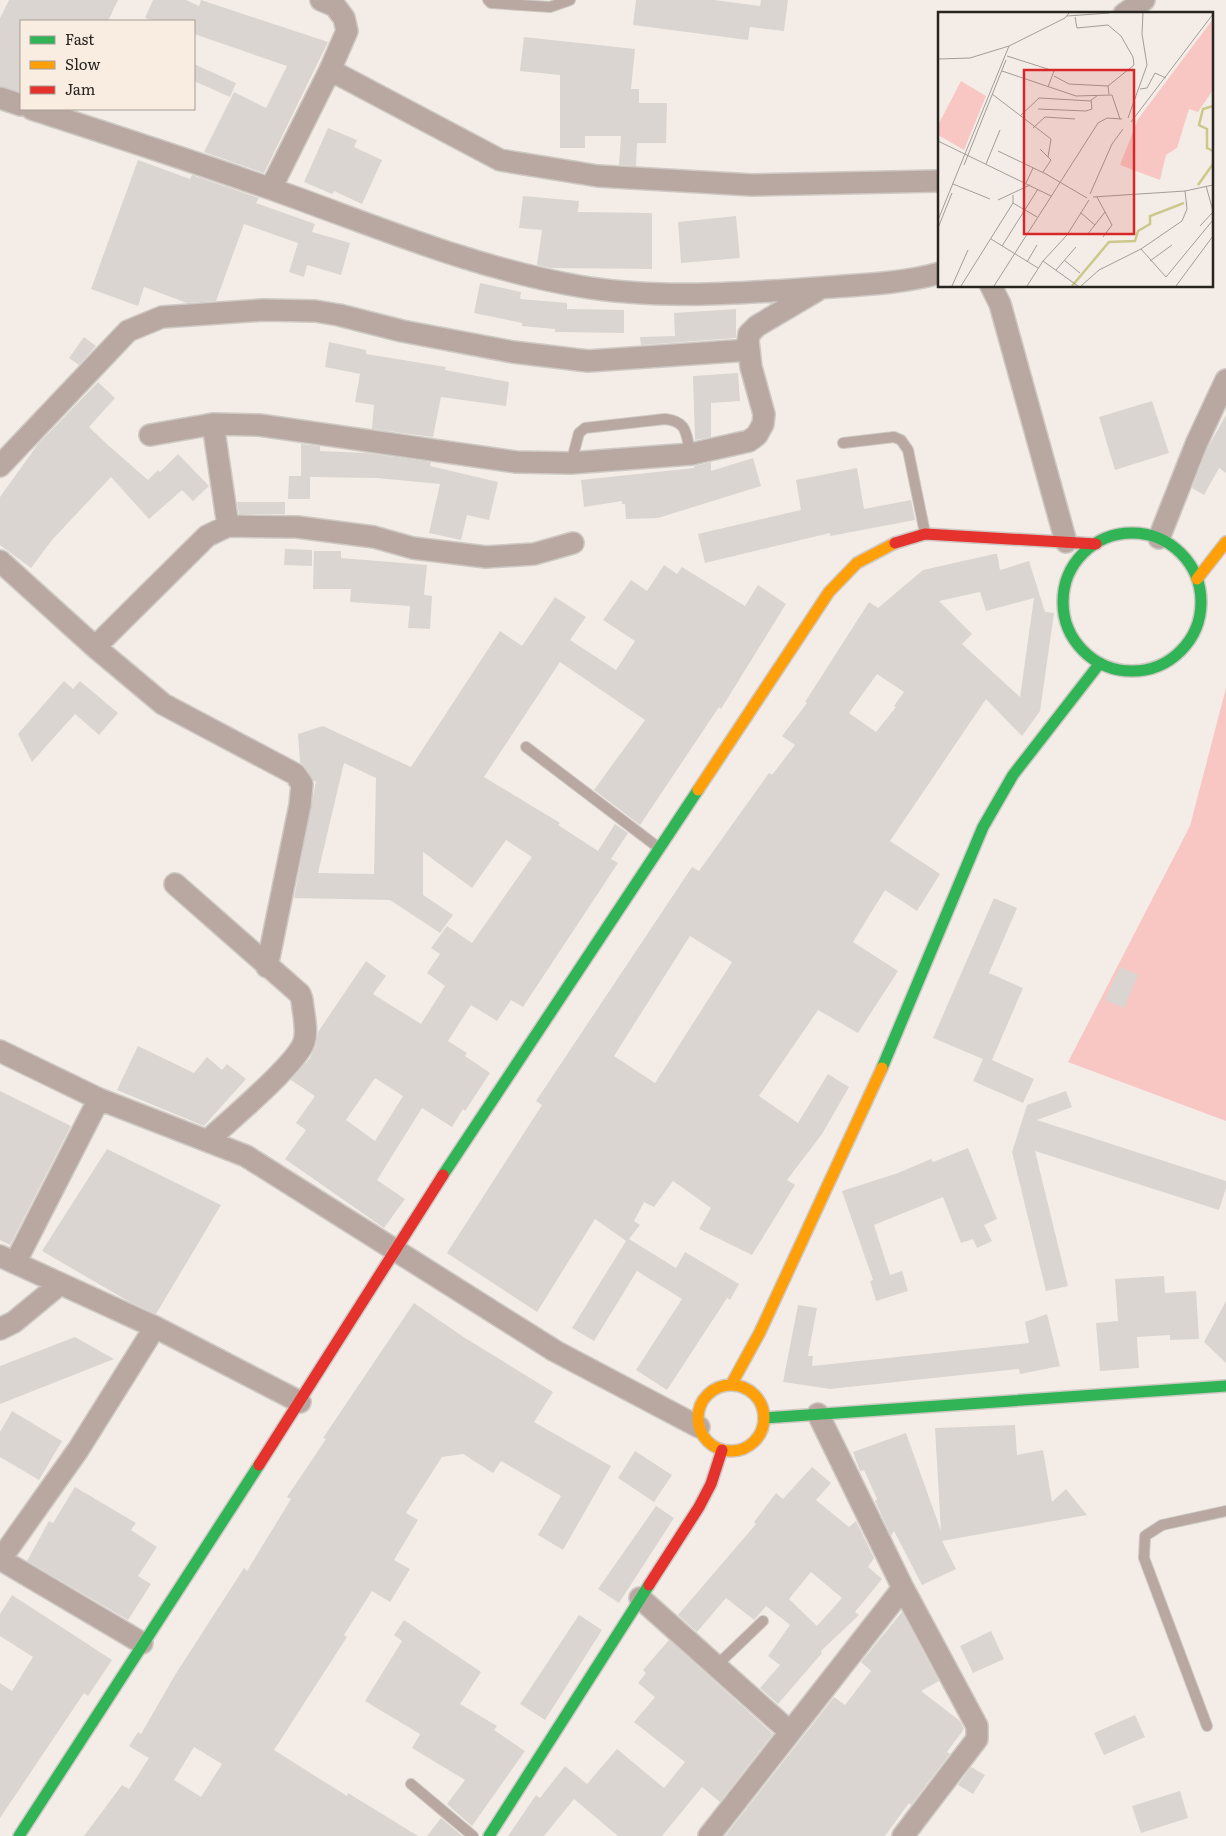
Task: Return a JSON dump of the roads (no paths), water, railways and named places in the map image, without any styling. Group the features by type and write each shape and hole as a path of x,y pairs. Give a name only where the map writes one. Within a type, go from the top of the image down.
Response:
{"main road":[{"path":"1130,533 1159,538 1172,545 1182,555 1198,579 1201,593 1198,622 1193,636 1174,657 1161,664 1133,671 1119,670 1100,663 1081,650 1072,638 1063,611 1065,582 1071,569 1079,557 1096,544 1116,535 1130,533"},
{"path":"19,1836 142,1643 300,1402 395,1248 829,592 857,563 887,546 925,534 1096,544"},
{"path":"1198,579 1226,542"},
{"path":"731,1385 760,1332 882,1069 983,827 1013,775 1100,663"},
{"path":"731,1385 747,1389 754,1395 760,1402 764,1418 760,1434 754,1441 740,1450 722,1450 708,1441 699,1427 698,1418 702,1402 714,1390 731,1385"},
{"path":"764,1418 1226,1386"},
{"path":"489,1836 699,1507 711,1484 722,1450"}],"street":[{"path":"271,188 330,70 347,31 344,18 335,6 321,0"},
{"path":"1127,12 1144,0"},
{"path":"330,70 500,160 598,176 752,185 938,186"},
{"path":"0,98 20,105"},
{"path":"35,110 271,188 468,260 578,286 662,295 823,287 925,277 938,274"},
{"path":"150,435 213,424 259,425 516,462 571,463 691,454 749,442 757,435 763,424 764,414 749,350 749,334 757,326 823,287"},
{"path":"992,288 1000,304 1066,542"},
{"path":"0,466 128,332 162,316 263,310 315,311 339,315 402,332 513,352 588,361 749,350"},
{"path":"1159,538 1198,442 1226,380"},
{"path":"213,424 228,526"},
{"path":"95,647 208,536 228,526 297,527 374,537 413,548 486,557 534,554 573,543"},
{"path":"0,561 95,647 163,704 295,774 302,784 300,805 267,967"},
{"path":"175,884 267,967 300,994 302,1000 305,1039 302,1048 284,1070 208,1141"},
{"path":"0,1051 99,1099 246,1156 395,1248 555,1352 699,1427"},
{"path":"99,1099 7,1260 155,1327 300,1402"},
{"path":"0,1329 14,1322 60,1284"},
{"path":"142,1643 0,1560 78,1450 155,1327"},
{"path":"818,1414 903,1588 977,1726 977,1739 903,1836"},
{"path":"709,1836 903,1588"},
{"path":"640,1598 790,1732"}],"lane":[{"path":"488,0 491,3 550,7 570,0"},
{"path":"571,463 579,433 585,428 665,419 678,421 683,425 691,454"},
{"path":"843,443 894,437 901,440 908,450 925,534"},
{"path":"526,747 659,848"},
{"path":"1207,1726 1144,1558 1145,1536 1162,1526 1226,1511"},
{"path":"715,1667 763,1621"},
{"path":"411,1784 473,1836"}]}
